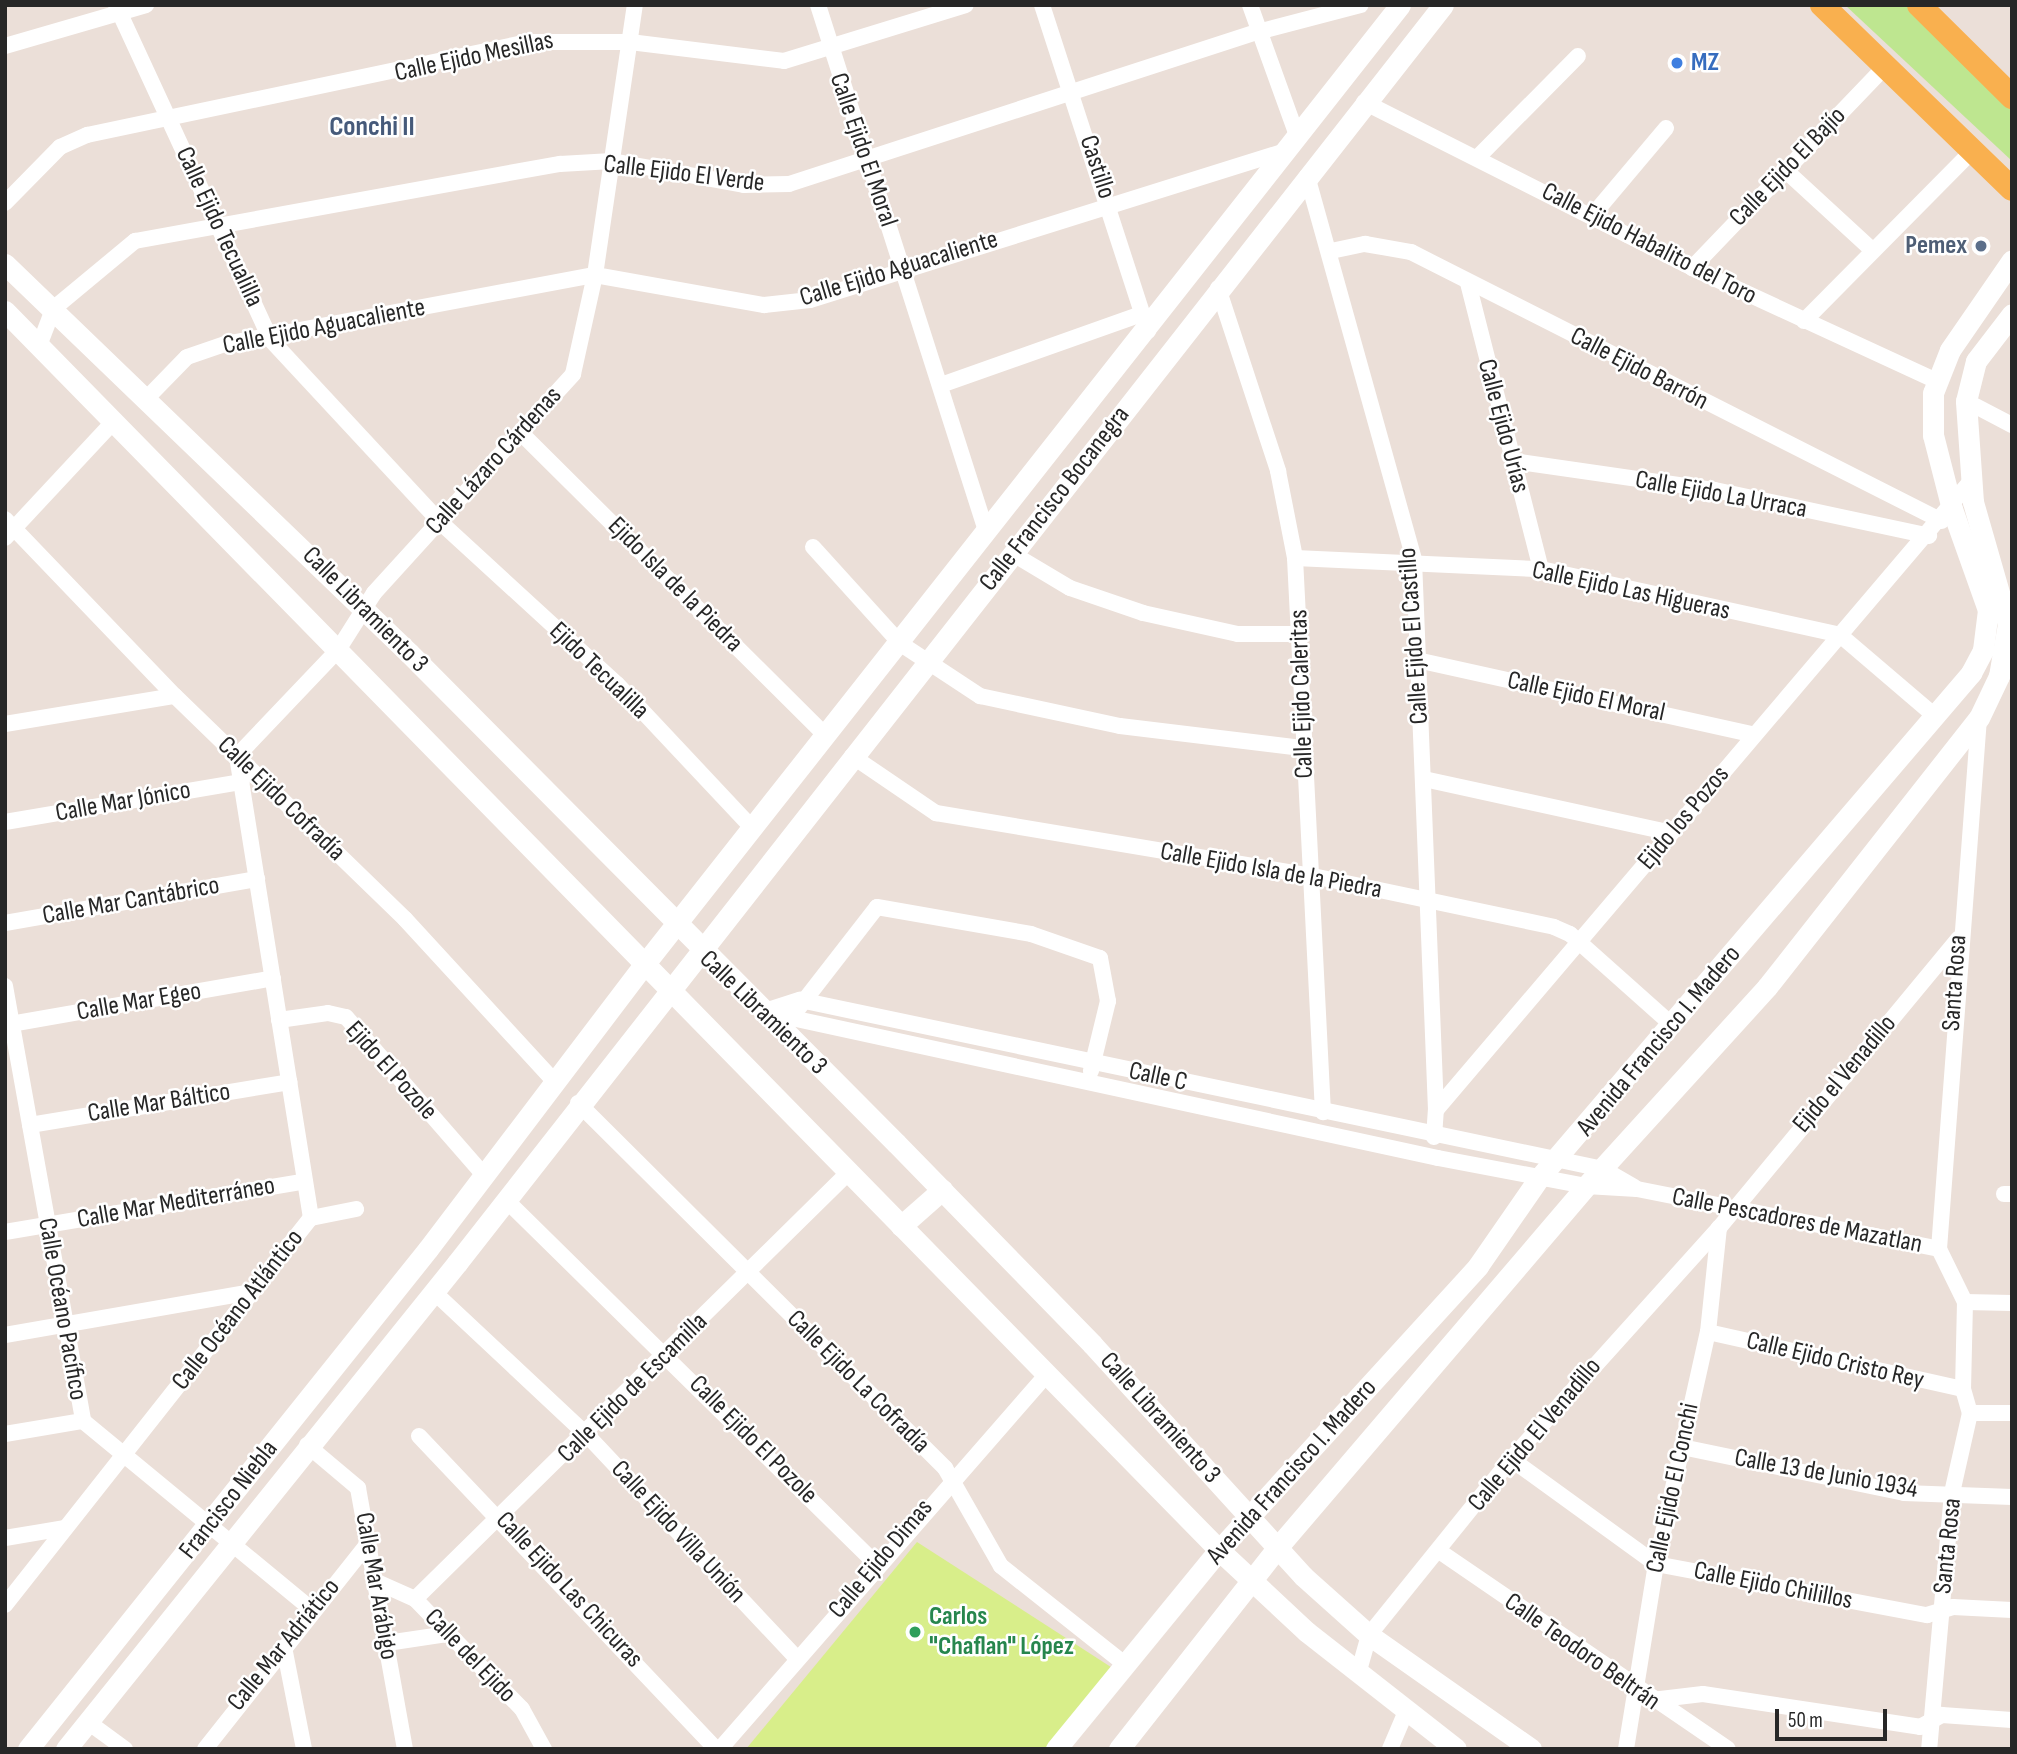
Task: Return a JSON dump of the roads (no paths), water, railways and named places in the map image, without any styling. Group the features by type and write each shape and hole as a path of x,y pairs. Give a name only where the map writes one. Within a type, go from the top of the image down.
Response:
{"main road":[{"path":"1822,5 2012,189"},
{"path":"1919,5 2012,97"}],"street":[{"path":"5,46 116,8 146,5"},
{"name":"Calle Lázaro Cárdenas","path":"237,756 338,650 364,610 439,521 523,435 573,374 595,275 635,5"},
{"name":"Calle Ejido El Moral","path":"818,5 829,50 868,161 987,534"},
{"name":"Calle Ejido Mesillas","path":"5,204 60,147 167,118 547,39 630,42 759,62 829,50 966,5"},
{"name":"Castillo","path":"1042,5 1073,92 1145,322"},
{"path":"1250,5 1293,144"},
{"name":"Calle Ejido El Verde","path":"53,309 118,250 222,225 560,164 612,161 768,187 868,161 1258,32 1361,5"},
{"name":"Calle Francisco Bocanegra","path":"555,1082 643,966 677,927 752,828 987,534 1145,322 1293,144 1400,5"},
{"name":"Calle Francisco Bocanegra","path":"578,1103 666,991 700,953 1218,288 1443,5"},
{"name":"Calle Ejido Tecualilla","path":"116,8 167,118 222,225 270,339 439,521"},
{"path":"1478,157 1578,56"},
{"name":"Calle Ejido El Bajío","path":"1692,268 1784,169 1885,67"},
{"name":"Calle Ejido Habalito del Toro","path":"1364,102 1478,157 1692,268 1936,381"},
{"path":"1591,216 1666,128"},
{"name":"Calle Ejido Aguacaliente","path":"146,398 187,357 595,275 764,304 810,300 1293,144"},
{"path":"1804,321 1870,248 1972,151"},
{"path":"1784,169 1870,248"},
{"name":"Calle Ejido El Castillo","path":"1307,176 1331,251 1414,560 1416,660 1430,901 1436,1110"},
{"name":"Calle Ejido Barrón","path":"1331,251 1387,244 1947,515"},
{"path":"1936,381 2012,260"},
{"name":"Calle Libramiento 3","path":"5,264 364,610 700,953 777,1018 942,1189 1277,1548 1369,1635 1531,1749"},
{"name":"Calle Ejido Urías","path":"1468,283 1541,569"},
{"name":"Calle Ejido Caleritas","path":"1218,288 1278,471 1295,558 1302,748 1313,876 1323,1112"},
{"path":"39,346 53,309"},
{"name":"Calle Libramiento 3","path":"5,311 338,650 666,991 1219,1550 1358,1674 1405,1713 1456,1749"},
{"name":"Avenida Francisco I. Madero","path":"1119,1749 1250,1579 1586,1186 1767,988 1979,718 1999,676 2008,624 1970,482 1966,401 1976,361 2012,314"},
{"path":"941,385 1145,322"},
{"name":"Avenida Francisco I. Madero","path":"1056,1749 1219,1550 1251,1519 1478,1266 1539,1178 1556,1162 1971,673 1988,627 1947,515 1934,435 1936,381"},
{"path":"1966,401 2012,425"},
{"path":"8,529 114,421"},
{"name":"Ejido Isla de la Piedra","path":"523,435 826,736"},
{"name":"Calle Ejido La Urraca","path":"1513,461 1715,491 1929,536"},
{"name":"Ejido los Pozos","path":"1436,1110 1754,735 1947,515 1970,482"},
{"name":"Ejido Tecualilla","path":"439,521 617,684 752,828"},
{"name":"Calle Ejido Cofradía","path":"8,529 175,696 405,919 555,1082"},
{"path":"813,547 901,644 926,665 998,702 1120,726 1302,748"},
{"path":"1013,554 1070,588 1143,613 1238,634 1299,634"},
{"name":"Calle Ejido Las Higueras","path":"1295,558 1414,560 1541,569 1840,635 1934,716"},
{"name":"Calle Ejido El Moral","path":"1416,660 1754,735"},
{"path":"5,724 175,696"},
{"name":"Santa Rosa","path":"1939,1249 1958,939 1979,718"},
{"name":"Calle Océano Atlántico","path":"5,1605 311,1218 237,756"},
{"name":"Calle Ejido Isla de la Piedra","path":"852,756 936,813 1313,876 1554,927 1579,943 1672,1025"},
{"path":"1424,779 1671,833"},
{"name":"Calle Mar Jónico","path":"5,822 242,782"},
{"name":"Calle Mar Cantábrico","path":"5,923 257,879"},
{"path":"777,1018 800,1000 877,907 1031,934 1100,958 1108,1001 1091,1072"},
{"name":"Ejido el Venadillo","path":"1732,1208 1958,939"},
{"name":"Calle Mar Egeo","path":"9,1025 273,978"},
{"name":"Calle Océano Pacífico","path":"5,986 9,1025 30,1125 83,1421 121,1457 312,1609"},
{"name":"Calle C","path":"777,1018 800,1000 1091,1072 1278,1122 1539,1178"},
{"name":"Ejido El Pozole","path":"279,1020 328,1013 346,1017 483,1174"},
{"name":"Calle C","path":"777,1018 1279,1103 1556,1162 1603,1169"},
{"name":"Calle Mar Báltico","path":"30,1125 289,1082"},
{"name":"Francisco Niebla","path":"28,1749 428,1249 555,1082"},
{"name":"Francisco Niebla","path":"66,1749 232,1546 307,1445 457,1264 578,1103"},
{"name":"Calle Ejido La Cofradía","path":"578,1103 951,1478 989,1554 1126,1665"},
{"path":"1278,1122 1279,1103"},
{"path":"1434,1137 1436,1110"},
{"name":"Calle Pescadores de Mazatlan","path":"1603,1169 1637,1189"},
{"name":"Calle Ejido de Escamilla","path":"415,1599 587,1435 848,1173"},
{"name":"Calle Pescadores de Mazatlan","path":"1539,1178 1586,1186 1637,1189 1939,1249 1965,1302"},
{"name":"Calle Mar Mediterráneo","path":"5,1232 305,1181"},
{"path":"901,1226 942,1189"},
{"name":"Calle Ejido El Pozole","path":"506,1200 667,1354 877,1565"},
{"name":"Calle Ejido El Venadillo","path":"1358,1674 1369,1635 1511,1459 1719,1228 1732,1208"},
{"path":"311,1218 356,1209"},
{"name":"Calle Ejido El Conchi","path":"1626,1749 1634,1686 1656,1564 1707,1332 1719,1228"},
{"name":"Calle Ejido Villa Unión","path":"434,1292 587,1435 797,1659"},
{"path":"5,1335 252,1293"},
{"path":"1965,1302 2012,1303"},
{"name":"Santa Rosa","path":"1930,1749 1952,1493 1969,1413 1963,1389 1965,1302"},
{"name":"Calle Ejido Cristo Rey","path":"1707,1332 1963,1389"},
{"name":"Calle Ejido Dimas","path":"718,1749 951,1478 1047,1374"},
{"path":"1969,1413 2012,1413"},
{"path":"5,1434 83,1421"},
{"name":"Calle Ejido Las Chicuras","path":"419,1436 502,1517 718,1749"},
{"name":"Calle Mar Arábigo","path":"307,1445 358,1488 405,1749"},
{"name":"Calle 13 de Junio 1934","path":"1682,1447 1842,1483 2012,1497"},
{"name":"Calle Ejido Chilillos","path":"1511,1459 1656,1564 1927,1615 1941,1611 2012,1610"},
{"path":"5,1538 65,1528"},
{"name":"Calle Mar Adriático","path":"205,1749 312,1609 368,1543"},
{"name":"Calle Teodoro Beltrán","path":"1439,1551 1652,1700 1728,1749"},
{"name":"Calle del Ejido","path":"377,1582 415,1599 522,1709 544,1749"},
{"path":"387,1643 448,1634"},
{"path":"284,1647 304,1749"},
{"path":"1652,1700 1703,1694 1920,1727 1942,1715 2012,1720"},
{"path":"1390,1749 1405,1713"},
{"path":"88,1722 125,1749"}],"place":[{"name":"MZ","path":"1677,63"},
{"name":"Pemex","path":"1981,246"},
{"name":"Carlos \"Chaflan\" López","path":"915,1632"}],"district":[{"name":"Conchi II","path":"372,127"}]}
